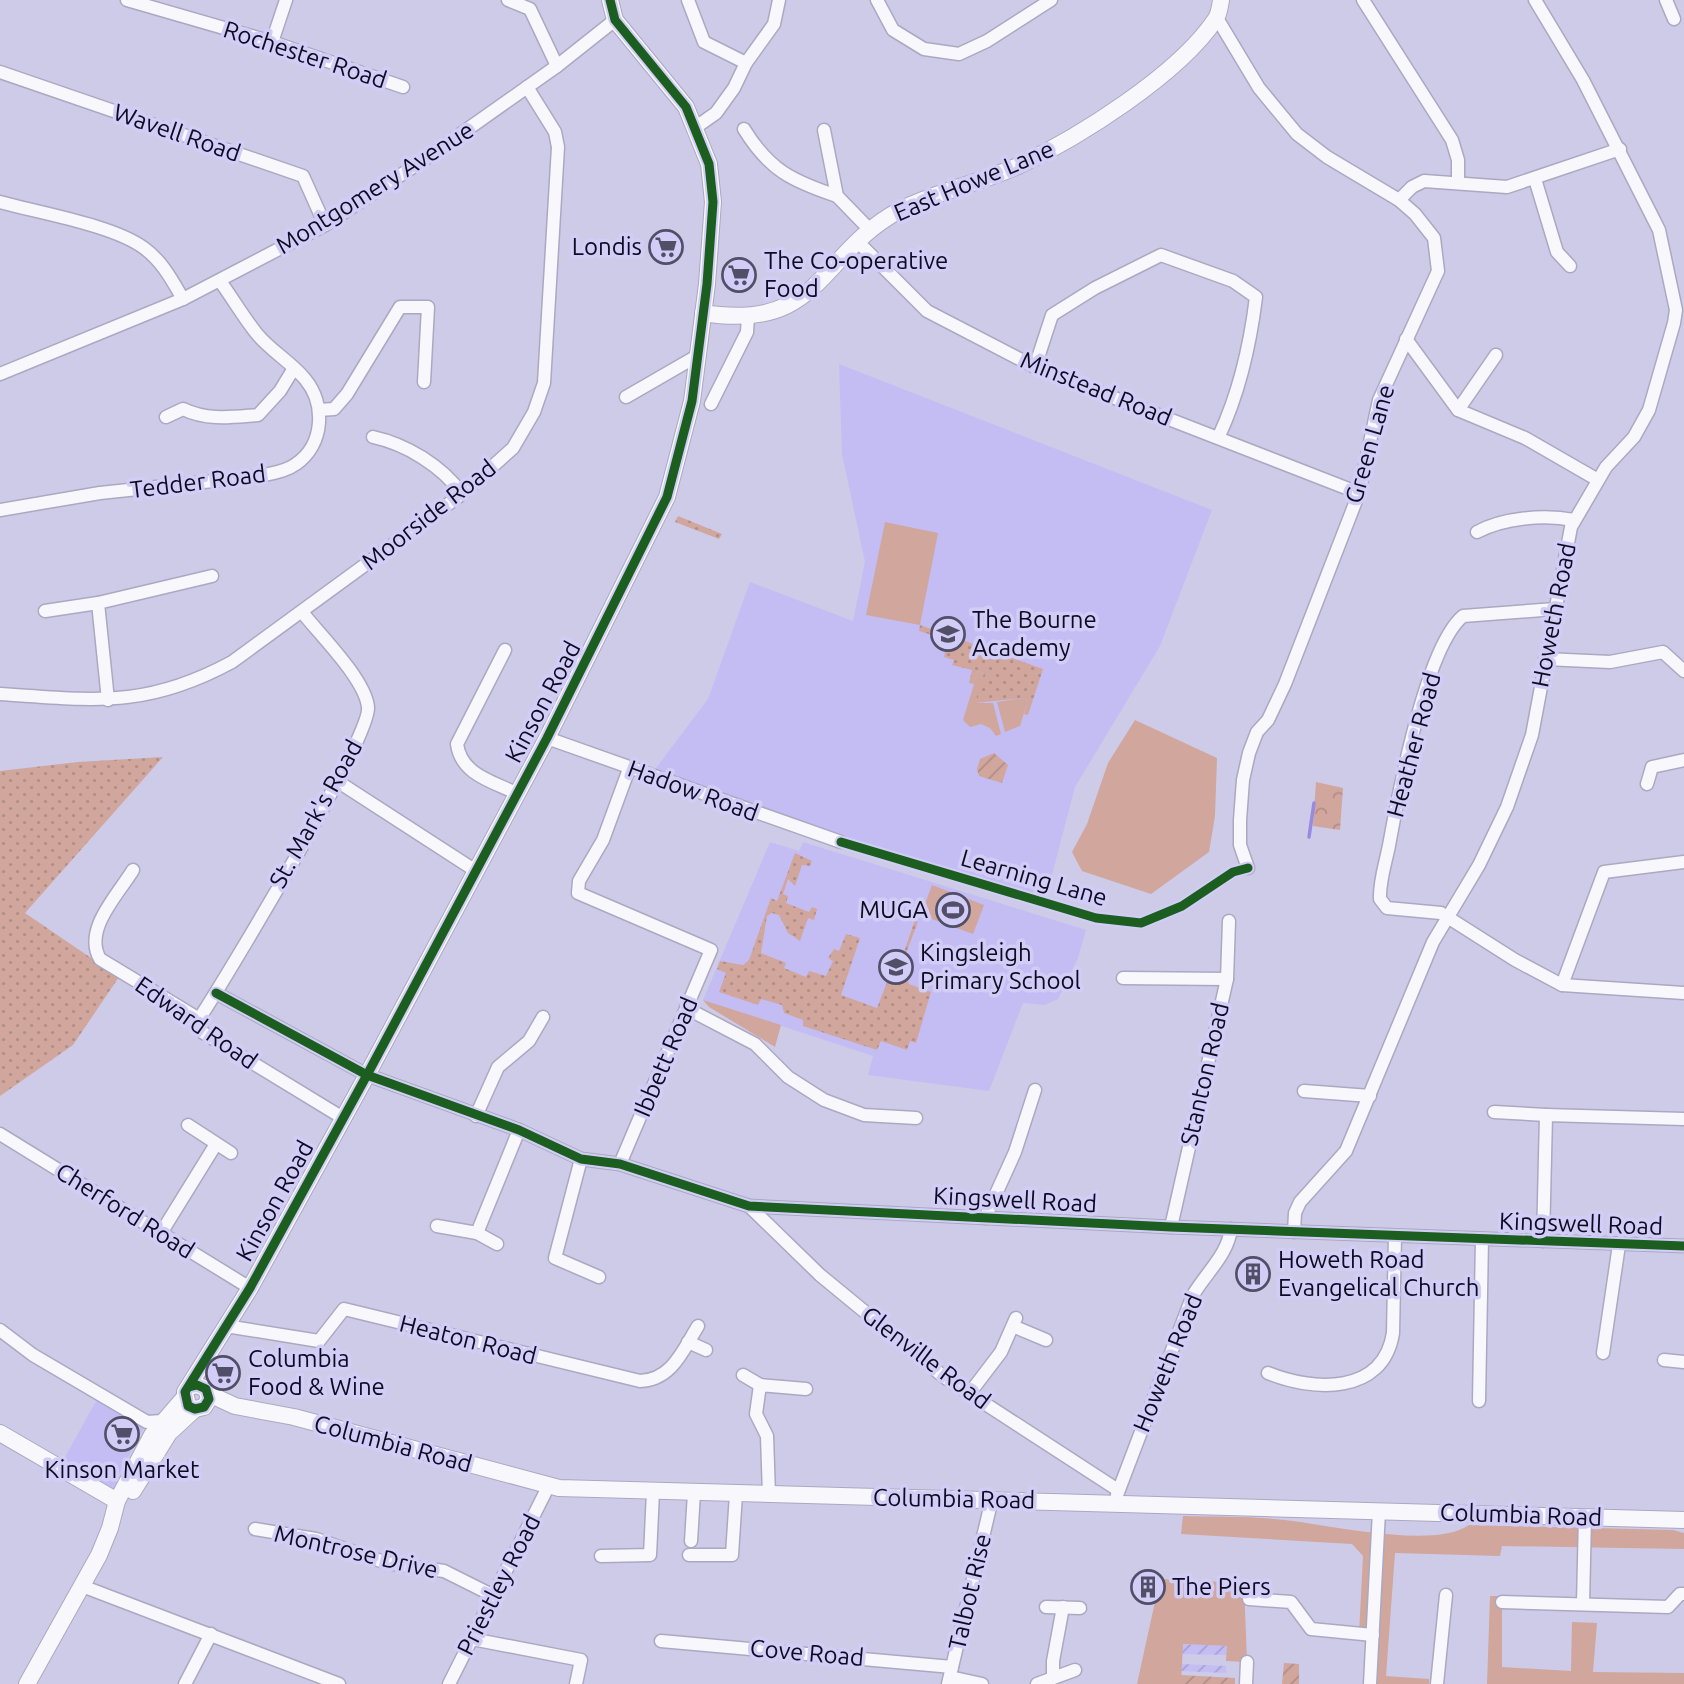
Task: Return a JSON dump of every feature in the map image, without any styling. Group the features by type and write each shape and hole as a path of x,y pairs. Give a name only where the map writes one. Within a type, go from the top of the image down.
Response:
{"street":[{"name":"Rochester Road","path":"127,0 272,42 403,87"},
{"path":"272,42 286,0"},
{"path":"508,0 530,9 557,66"},
{"name":"Kinson Road","path":"198,1397 204,1366 367,1075 547,738 667,497 685,431 703,313 713,202 709,164 686,107 615,20 610,0"},
{"path":"688,0 704,42 746,64"},
{"path":"696,127 716,113 734,88 746,64 774,24 779,0"},
{"path":"877,0 893,30 924,49 959,54 987,41 1051,0"},
{"name":"East Howe Lane","path":"703,313 748,317 785,307 799,298 871,230 902,209 994,176 1052,149 1175,64 1217,18 1221,0"},
{"path":"1363,0 1452,140 1458,160 1458,181"},
{"name":"Howeth Road","path":"1294,1232 1297,1208 1346,1152 1433,942 1479,865 1507,807 1532,735 1574,520 1606,467 1634,437 1649,410 1680,312 1660,230 1583,80 1535,0"},
{"path":"1669,1 1674,19"},
{"name":"Green Lane","path":"1217,18 1259,89 1297,134 1327,157 1399,200 1415,214 1434,238 1438,271 1379,400 1359,493 1285,684 1249,753 1242,780 1240,820 1240,845 1248,867"},
{"name":"Montgomery Avenue","path":"0,374 183,299 326,225 557,66 615,20"},
{"name":"Wavell Road","path":"0,72 303,176 326,225"},
{"name":"Moorside Road","path":"0,694 108,700 149,696 199,680 232,662 462,494 513,448 534,412 544,383 558,146 555,132 527,87"},
{"path":"744,129 760,155 783,174 837,196 871,230"},
{"path":"824,130 837,196"},
{"path":"1399,200 1418,183 1458,181 1494,187 1535,179 1620,149"},
{"path":"1535,179 1557,251 1570,266"},
{"path":"0,202 124,236 163,265 183,299"},
{"name":"Minstead Road","path":"859,243 927,311 1035,367 1132,406 1219,436 1359,493"},
{"path":"1035,367 1052,315 1095,288 1161,255 1234,281 1256,297 1250,344 1236,399 1219,436"},
{"path":"220,281 259,337 294,368 316,396 320,410 334,409 347,394 400,307 428,307 424,382"},
{"path":"711,404 747,332 748,317"},
{"path":"1406,339 1458,410 1525,438 1598,480"},
{"path":"1458,410 1496,355"},
{"path":"626,397 697,356"},
{"path":"166,418 183,409 197,415 222,418 258,415 280,391 294,368"},
{"name":"Tedder Road","path":"0,510 100,493 260,476 285,470 309,452 316,439 320,410"},
{"path":"373,437 393,441 449,476 462,494"},
{"path":"1477,532 1491,525 1510,521 1561,517 1574,520"},
{"path":"45,611 98,603 212,576"},
{"path":"98,603 108,700"},
{"name":"Heather Road","path":"1447,919 1441,913 1387,908 1381,903 1379,892 1405,760 1436,662 1453,628 1463,616 1555,609"},
{"name":"St. Mark's Road","path":"199,1019 337,781 359,740 369,708 359,684 302,612"},
{"path":"505,650 457,744 459,759 475,774 516,793"},
{"path":"1545,659 1611,662 1663,652 1684,671"},
{"name":"Hadow Road","path":"547,738 841,842"},
{"path":"1647,784 1652,767 1684,760"},
{"name":"Ibbett Road","path":"620,1164 711,950 578,893 579,881 603,840 629,769"},
{"path":"337,781 476,871"},
{"path":"1563,985 1604,872 1684,862"},
{"name":"Edward Road","path":"133,870 93,934 93,947 100,959 199,1019 202,1032 343,1118"},
{"path":"1447,919 1563,985 1684,993"},
{"name":"Stanton Road","path":"1171,1227 1227,979 1229,921"},
{"path":"1123,978 1227,979"},
{"name":"Kingswell Road","path":"216,993 367,1075 519,1130 581,1159 620,1164 749,1206 1171,1227 1684,1246"},
{"path":"686,1008 755,1044 788,1077 824,1100 864,1115 916,1118"},
{"path":"476,1116 498,1067 529,1041 543,1017"},
{"path":"985,1218 1015,1152 1035,1090"},
{"path":"1304,1091 1370,1096"},
{"path":"1494,1112 1684,1119"},
{"path":"1543,1241 1546,1115"},
{"path":"188,1125 231,1153"},
{"path":"477,1233 519,1130"},
{"name":"Cherford Road","path":"0,1134 250,1288"},
{"path":"161,1233 216,1144"},
{"path":"581,1159 555,1258 600,1277"},
{"name":"Glenville Road","path":"749,1206 820,1275 872,1320 969,1394 1117,1496"},
{"path":"437,1226 477,1233 497,1244"},
{"name":"Howeth Road","path":"1117,1496 1194,1295 1204,1274 1226,1250 1231,1229"},
{"path":"1268,1373 1300,1384 1340,1385 1359,1379 1377,1365 1389,1346 1393,1333 1395,1236"},
{"path":"1479,1401 1482,1240"},
{"path":"1603,1353 1619,1245"},
{"name":"Heaton Road","path":"226,1326 319,1341 344,1309 640,1381 652,1380 672,1369 698,1326"},
{"path":"969,1394 1001,1352 1015,1322 1046,1339"},
{"path":"0,1330 33,1355 154,1426"},
{"path":"688,1342 706,1350"},
{"path":"1664,1360 1684,1362"},
{"path":"743,1375 760,1385 806,1389"},
{"path":"760,1385 756,1414 767,1436 769,1495"},
{"path":"27,1684 82,1586 110,1528 117,1501 154,1426 198,1397"},
{"path":"117,1501 131,1493 169,1433 198,1397"},
{"name":"Columbia Road","path":"198,1397 294,1417 548,1487 653,1492 992,1499 1117,1496 1379,1511 1684,1520"},
{"path":"0,1433 117,1501"},
{"name":"Priestley Road","path":"449,1684 548,1487"},
{"path":"601,1556 650,1555 653,1492"},
{"path":"691,1541 694,1493"},
{"path":"689,1555 732,1555 736,1494"},
{"name":"Talbot Rise","path":"950,1676 992,1499"},
{"path":"1370,1684 1379,1511"},
{"path":"1583,1604 1585,1517"},
{"name":"Montrose Drive","path":"255,1529 316,1539 387,1563 444,1571 494,1597"},
{"path":"82,1586 339,1684"},
{"path":"1291,1602 1297,1590"},
{"path":"1502,1602 1668,1607 1680,1594 1684,1594"},
{"path":"1437,1684 1446,1595"},
{"path":"1249,1599 1291,1602 1311,1629 1373,1635"},
{"path":"1046,1607 1080,1608"},
{"path":"1054,1678 1053,1661 1063,1607"},
{"path":"185,1684 211,1634"},
{"path":"472,1639 581,1660 576,1684"},
{"name":"Cove Road","path":"661,1641 950,1676 982,1684"},
{"path":"1246,1684 1247,1662"},
{"path":"1037,1684 1075,1670"}],"shaded area":[{"name":"The Bourne Academy","path":"839,364 1212,510 1160,646 1075,787 1047,894 1033,901 841,842 650,776 708,699 750,582 853,621 865,562 842,454"},
{"name":"Kingsleigh Primary School","path":"770,842 799,851 803,842 1086,930 1078,958 1058,999 1045,1005 1023,1003 989,1091 868,1075 873,1056 703,1000"},
{"path":"100,1394 147,1422 118,1476 117,1501 59,1468"},
{"path":"1182,1644 1227,1646 1227,1655 1182,1654"},
{"path":"1182,1664 1226,1666 1226,1673 1181,1671"}],"green space":[{"path":"678,516 722,534 719,539 675,522"},
{"path":"885,522 938,533 920,625 866,615"},
{"path":"920,625 1043,669 1028,715 1024,714 1028,700 1022,698 975,703 984,673 978,671 974,684 969,683 972,670 952,665 954,660 944,657 948,640 919,631"},
{"path":"978,671 984,673 976,703 993,703 1001,734 996,736 990,728 981,724 970,727 963,720"},
{"path":"1022,698 1028,700 1020,726 1005,732 997,702"},
{"path":"1135,720 1217,758 1215,816 1209,852 1151,894 1082,871 1072,852 1087,824 1108,763"},
{"path":"994,753 1008,765 1002,783 979,776 977,769 980,759"},
{"path":"163,757 25,913 119,977 73,1045 0,1096 0,771 78,762"},
{"path":"1316,782 1343,788 1340,830 1313,826"},
{"path":"795,853 812,861 810,866 802,865 795,886 788,879 783,894 788,896 786,903 809,912 812,907 817,909 814,920 808,918 800,941 788,933 779,915 772,913 767,916 761,953 786,963 784,968 806,977 809,971 826,976 833,961 828,958 834,949 839,951 846,934 860,938 841,995 877,1008 899,951 904,952 915,920 918,922 898,974 906,976 909,984 931,992 916,1043 910,1041 907,1050 881,1041 877,1050 803,1026 803,1020 784,1013 782,1005 761,999 758,1005 719,992 726,973 717,969 720,961 743,965 749,960 771,898 777,901"},
{"name":"MUGA","path":"932,885 984,905 973,934 921,915"},
{"path":"703,1000 781,1025 775,1047 709,1007"},
{"path":"1183,1516 1274,1519 1403,1535 1452,1532 1469,1525 1673,1530 1684,1533 1684,1549 1502,1546 1500,1556 1395,1553 1386,1676 1429,1679 1429,1684 1370,1684 1373,1635 1359,1634 1363,1556 1352,1544 1181,1534"},
{"path":"1160,1579 1244,1583 1247,1662 1226,1661 1227,1646 1183,1644 1181,1684 1137,1684"},
{"path":"1490,1596 1502,1596 1502,1667 1571,1671 1572,1622 1597,1623 1593,1672 1684,1673 1684,1684 1487,1684"},
{"path":"1284,1663 1299,1664 1299,1684 1282,1684"},
{"path":"1181,1675 1235,1678 1235,1684 1181,1684"}],"waterway":[{"path":"1309,837 1314,803"}],"cycle path":[{"path":"189,1387 197,1385 206,1389 209,1399 204,1407 195,1409 188,1406 185,1392 250,1288 367,1075 547,738 667,497 692,401 707,284 713,202 709,164 686,107 615,20 610,0"},
{"name":"Learning Lane","path":"841,842 1096,918 1141,923 1182,906 1233,872 1248,868"},
{"path":"216,993 367,1075 519,1130 581,1159 620,1164 749,1206 1171,1227 1684,1246"}],"place":[{"name":"Londis","path":"666,247"},
{"name":"The Co-operative Food","path":"739,275"},
{"name":"The Bourne Academy","path":"948,634"},
{"name":"MUGA","path":"953,910"},
{"name":"Kingsleigh Primary School","path":"896,967"},
{"name":"Howeth Road Evangelical Church","path":"1253,1274"},
{"name":"Columbia Food & Wine","path":"223,1373"},
{"name":"Kinson Market","path":"122,1434"},
{"name":"The Piers","path":"1148,1587"}]}
